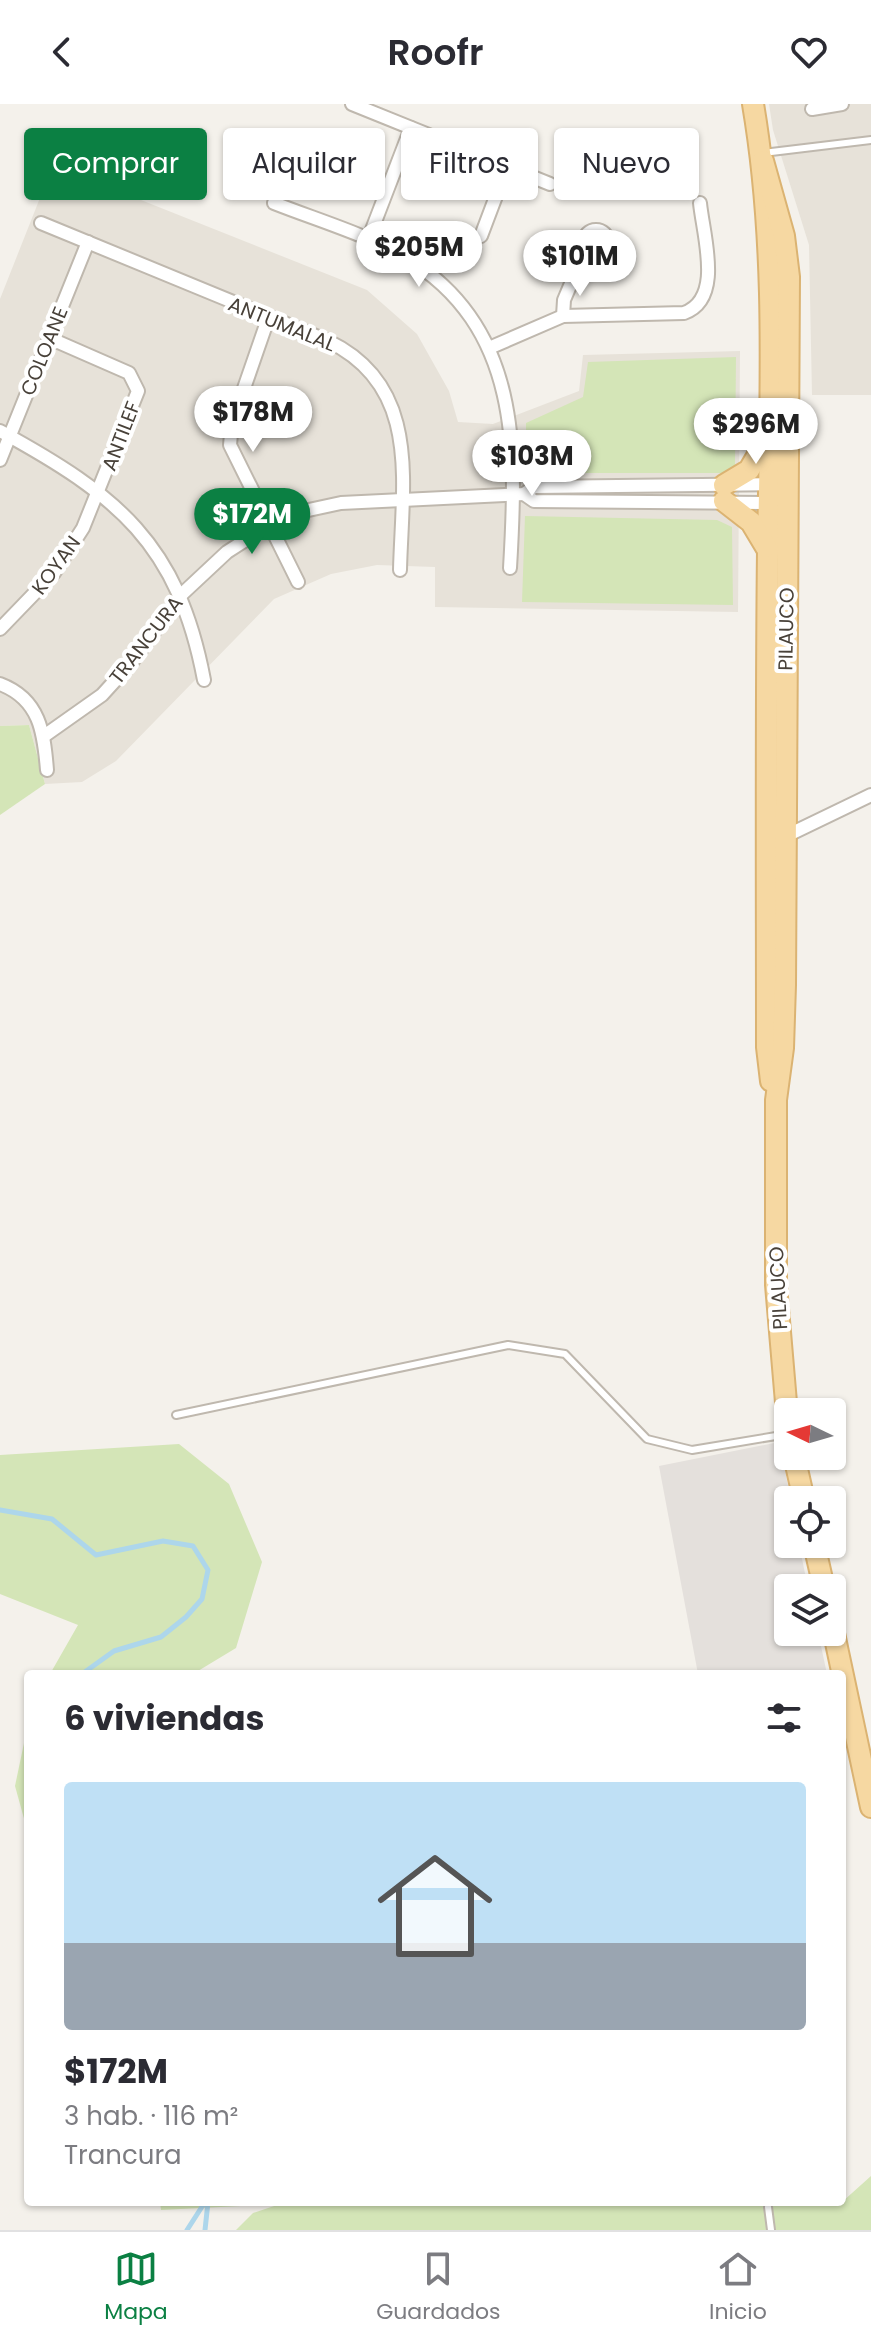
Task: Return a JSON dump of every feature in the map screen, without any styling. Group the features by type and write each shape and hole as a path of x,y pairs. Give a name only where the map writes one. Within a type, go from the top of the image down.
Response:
{"main road":[{"name":"PILAUCO","path":"753,104 762,157 770,279 769,426 778,494 768,553 767,1047 776,1100"},
{"name":"PILAUCO","path":"762,157 781,224 789,277 778,494 784,837 783,1048 776,1100 776,1285 786,1398"},
{"path":"768,553 751,522 724,493 756,462 765,445 769,426"},
{"path":"837,1646 842,1670"},
{"path":"846,1690 871,1807"}],"street":[{"path":"352,104 411,128"},
{"path":"812,109 842,104"},
{"path":"368,240 401,154"},
{"path":"538,179 550,184"},
{"path":"481,236 495,200"},
{"path":"274,203 403,256 435,278 473,320 489,348 512,428 519,494 510,568"},
{"path":"489,348 563,316 684,313 696,308 708,286 700,203"},
{"name":"ANTUMALAL","path":"41,223 345,350 375,376 389,398 400,432 400,570"},
{"name":"COLOANE","path":"0,460 5,434 88,242"},
{"path":"563,316 564,300 586,248"},
{"path":"268,319 230,434 233,454 298,582"},
{"name":"ANTILEF","path":"49,338 124,370 137,383 136,399 100,492"},
{"path":"5,434 63,466 100,492 142,532 181,595 204,680"},
{"name":"KOYAN","path":"0,629 54,573 83,528 100,492"},
{"name":"TRANCURA","path":"724,493 778,494"},
{"name":"TRANCURA","path":"44,736 84,710 118,679 181,595 227,552 269,525 322,506 519,494 534,501 724,493 778,494"},
{"path":"0,684 31,705 44,736 47,770"},
{"path":"784,837 871,795"}],"lane":[{"path":"762,157 871,140"},
{"path":"176,1415 508,1345 565,1354 647,1439 692,1450 774,1436"},
{"path":"768,2207 771,2230"}],"shaded area":[{"path":"769,104 871,104 871,395 812,395 809,245 773,130"},
{"path":"39,200 141,200 367,290 417,334 449,391 458,422 493,424 579,391 583,355 740,351 738,612 435,607 435,567 377,565 331,574 274,599 116,761 82,782 45,784 29,725 0,726 0,299"},
{"path":"774,1443 774,1470 785,1470 788,1486 774,1486 774,1558 802,1558 805,1574 774,1574 774,1646 821,1646 826,1670 697,1670 659,1466"}],"green space":[{"path":"736,357 735,466 726,473 532,473 526,468 526,423 583,397 588,362"},
{"path":"525,516 717,520 732,527 733,605 522,602"},
{"path":"29,725 45,784 0,815 0,726"},
{"path":"179,1444 229,1484 262,1562 236,1648 200,1670 52,1670 78,1625 0,1594 0,1455"},
{"path":"24,1743 24,1819 15,1786"},
{"path":"871,2176 871,2230 236,2230 253,2213 274,2206 846,2206 846,2198"},
{"path":"160,2206 240,2206 161,2210"}],"waterway":[{"path":"0,1510 52,1519 96,1555 163,1541 193,1546 208,1570 202,1599 186,1617 161,1637 114,1651 88,1670"},
{"path":"187,2230 202,2206"},
{"path":"205,2230 208,2206"}]}
